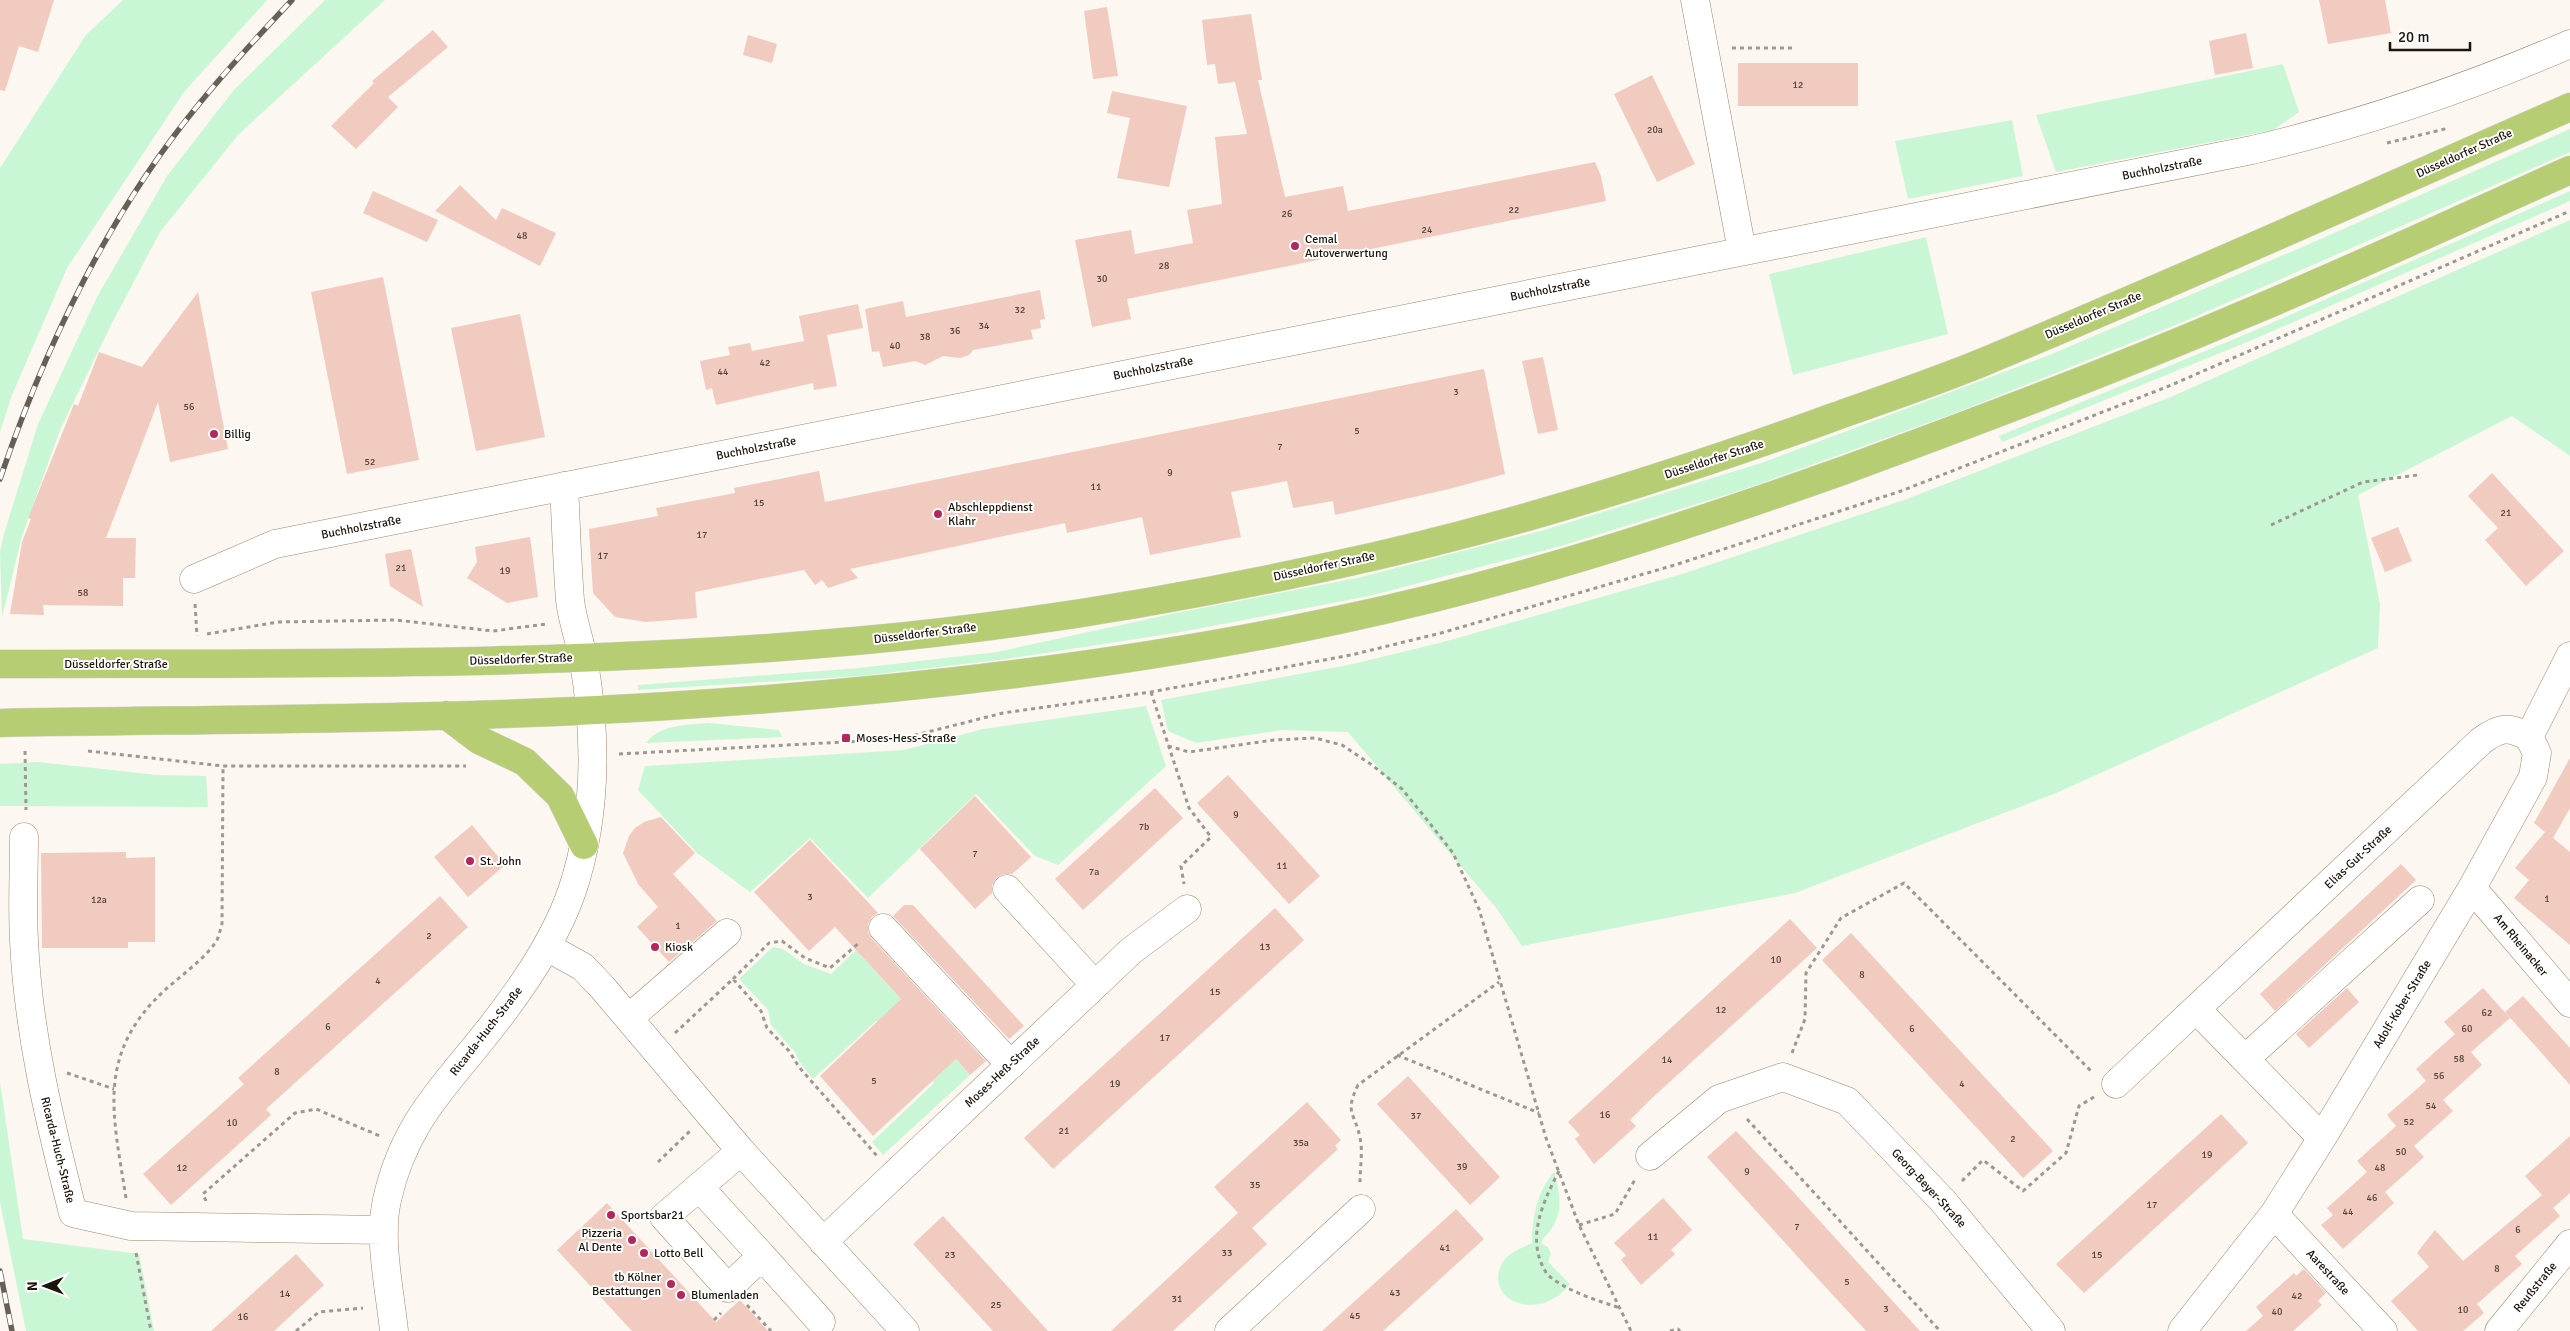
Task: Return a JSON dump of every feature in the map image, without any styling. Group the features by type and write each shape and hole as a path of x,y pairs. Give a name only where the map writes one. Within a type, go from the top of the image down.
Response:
{"main road":[{"name":"Düsseldorfer Straße","path":"0,664 266,663 659,655 857,641 1017,622 1150,600 1332,566 1516,520 1721,458 1975,366 2570,106"},
{"path":"0,723 446,715 590,709 861,692 1010,675 1160,653 1344,619 1530,573 1737,508 1993,416 2242,316 2570,170"},
{"path":"446,715 479,740 525,762 560,796 584,845"}],"street":[{"path":"1695,0 1742,251"},
{"name":"Buchholzstraße","path":"194,579 275,544 2252,150 2324,133 2436,95 2570,44"},
{"path":"564,486 570,601 583,657 590,709"},
{"path":"2529,737 2570,656"},
{"name":"Ricarda-Huch-Straße","path":"392,1318 384,1230 386,1201 404,1144 425,1108 505,1010 547,947 572,891 591,811 590,709"},
{"name":"Elias-Gut-Straße","path":"2116,1084 2481,741 2495,731 2513,729 2529,737"},
{"name":"Adolf-Kober-Straße","path":"2182,1331 2274,1214 2322,1138 2472,888 2534,777 2537,754 2529,737"},
{"name":"Ricarda-Huch-Straße","path":"24,837 24,940 38,1063 50,1124 73,1213 131,1226 384,1230"},
{"name":"Am Rheinacker","path":"2472,888 2570,1003"},
{"path":"1008,889 1095,985"},
{"path":"2245,1059 2420,900"},
{"name":"Moses-Heß-Straße","path":"823,1242 1131,951 1187,909"},
{"path":"883,928 1011,1065"},
{"path":"629,1018 728,933"},
{"path":"547,947 583,967 629,1018 741,1151 905,1331"},
{"path":"2196,1009 2322,1138"},
{"path":"1650,1156 1720,1099 1784,1077"},
{"name":"Georg-Beyer-Straße","path":"1784,1077 1847,1101 1944,1200 2051,1331"},
{"path":"741,1151 664,1217 728,1288 762,1256"},
{"path":"699,1187 821,1322"},
{"path":"1229,1331 1360,1209"},
{"name":"Aarestraße","path":"2274,1214 2383,1331"},
{"name":"Reußstraße","path":"2499,1331 2570,1244"}],"path":[{"path":"1704,49 1796,48"},
{"path":"2271,525 2363,482 2418,475"},
{"path":"187,636 278,622 300,621 396,620 493,630 574,621"},
{"path":"1151,692 1189,808 1210,837 1182,866 1187,909"},
{"path":"1168,746 1189,752 1274,740 1315,738 1342,745 1372,764 1402,789 1453,853 1479,909 1499,982 1539,1113 1559,1171 1579,1225 1630,1329 1626,1331"},
{"path":"83,750 223,766 475,766"},
{"path":"17,751 35,751"},
{"path":"25,751 26,808"},
{"path":"151,1331 131,1226 113,1114 115,1068 127,1037 146,1008 216,941 222,924 223,766"},
{"path":"1784,1077 1805,1020 1806,973 1841,918 1904,882 2093,1074 2116,1084"},
{"path":"656,1050 769,943 782,941 805,958 830,968 870,933 883,928"},
{"path":"733,979 761,1011 767,1028 789,1051 799,1067 893,1175"},
{"path":"1360,1209 1360,1138 1351,1115 1352,1097 1358,1084 1499,982"},
{"path":"1397,1054 1539,1113"},
{"path":"38,1063 114,1089"},
{"path":"1944,1200 1982,1160 2023,1191 2066,1153 2079,1106 2116,1084"},
{"path":"1727,1096 1940,1331"},
{"path":"216,1228 203,1194 295,1113 316,1109 404,1144"},
{"path":"658,1162 686,1136"},
{"path":"1579,1225 1615,1214 1650,1156"},
{"path":"1559,1171 1541,1210 1536,1236 1539,1258 1548,1275 1589,1298 1620,1309"},
{"path":"740,1298 771,1331"},
{"path":"296,1331 319,1312 392,1318"},
{"path":"1670,1331 1678,1329 1680,1331"}],"green space":[{"path":"123,0 267,0 184,92 67,268 12,395 0,432 0,168 86,35"},
{"path":"325,0 385,0 238,135 160,232 112,323 60,430 22,536 2,617 0,552 4,534 38,424 97,297 167,176 233,91"},
{"path":"2283,64 2299,112 2273,130 2056,172 2036,115"},
{"path":"2012,120 2023,176 1908,199 1895,141"},
{"path":"2570,129 2570,152 2183,322 1958,412 1742,490 1561,546 1369,596 1181,632 999,660 860,676 638,690 638,685 859,668 997,652 1176,613 1357,578 1541,531 1761,463 2047,356 2300,248"},
{"path":"2570,191 2570,201 2252,340 2002,442 1999,436 2249,333"},
{"path":"2570,220 2570,456 2512,416 2358,495 2380,604 2378,648 2056,793 1795,893 1522,946 1497,909 1348,732 1282,730 1196,743 1168,731 1161,700 1353,664 1443,642 1682,574 1904,500 2173,396"},
{"path":"1926,237 1948,334 1793,375 1769,274"},
{"path":"1146,706 1166,766 1058,865 1035,856 976,794 868,898 810,838 750,892 697,853 638,790 645,766 904,750 983,729"},
{"path":"709,723 779,730 782,737 646,743 659,732 666,729 683,725"},
{"path":"38,762 158,775 206,776 208,807 0,806 0,764"},
{"path":"773,947 783,949 804,964 831,974 856,950 970,1075 883,1155 872,1142 934,1083 876,1021 813,1079 799,1061 795,1052 771,1025 768,1010 739,979"},
{"path":"0,1082 23,1239 139,1254 154,1331 26,1331 0,1202"},
{"path":"1554,1172 1560,1200 1558,1216 1542,1240 1542,1244 1548,1247 1551,1254 1548,1262 1570,1284 1556,1297 1542,1303 1527,1305 1515,1302 1505,1295 1499,1285 1499,1272 1508,1256 1532,1243 1537,1205 1543,1188"}],"building":[{"path":"0,0 54,0 38,52 19,46 5,91 0,90"},
{"path":"2319,0 2385,0 2391,33 2328,44"},
{"path":"1107,7 1118,76 1093,79 1084,11"},
{"path":"1251,14 1262,80 1258,80 1285,197 1343,186 1348,211 1595,162 1601,176 1606,201 1127,299 1131,319 1092,327 1075,240 1131,230 1135,254 1193,243 1187,210 1222,204 1215,137 1247,134 1235,82 1218,84 1215,64 1207,65 1202,20"},
{"path":"433,30 448,47 388,97 398,107 356,149 331,126 374,83 372,81"},
{"path":"2246,33 2253,68 2215,75 2209,41"},
{"path":"748,35 777,44 772,63 743,55"},
{"path":"1738,63 1858,63 1858,106 1738,106"},
{"path":"1652,75 1695,164 1657,182 1614,94"},
{"path":"1112,91 1187,106 1169,187 1117,178 1130,118 1107,113"},
{"path":"460,185 496,220 502,208 556,233 540,266 435,211"},
{"path":"373,191 438,220 427,242 363,213"},
{"path":"383,277 419,460 347,474 311,292"},
{"path":"1040,290 1045,319 1040,320 1041,328 1031,330 1033,339 973,350 969,355 960,358 943,356 925,365 915,361 883,367 879,351 872,352 865,309 903,301 906,317"},
{"path":"198,292 228,449 170,462 158,402 106,538 136,538 135,578 123,578 123,606 43,605 44,615 10,614 22,542 31,519 28,518 74,404 78,406 99,352 142,367"},
{"path":"858,304 863,328 827,335 837,386 814,390 813,383 716,405 712,388 706,390 700,361 730,355 728,347 750,343 752,351 804,341 799,316"},
{"path":"520,314 545,437 476,451 451,328"},
{"path":"1543,357 1558,430 1538,434 1522,361"},
{"path":"1484,369 1505,474 1449,489 1335,515 1333,501 1293,508 1287,481 1231,492 1241,537 1150,555 1142,517 1067,533 1065,523 850,569 858,578 828,588 822,580 815,585 804,570 695,592 697,618 646,622 615,617 593,593 589,529 658,516 656,508 735,493 734,488 819,471 825,502"},
{"path":"2492,473 2564,551 2526,586 2485,540 2498,528 2468,496"},
{"path":"2398,527 2412,561 2385,572 2371,538"},
{"path":"530,537 538,597 507,603 467,578 477,562 475,547"},
{"path":"411,549 423,607 390,586 385,554"},
{"path":"2570,758 2570,808 2553,838 2570,852 2570,945 2514,898 2529,880 2515,868 2545,832 2534,823"},
{"path":"1228,775 1320,876 1289,904 1197,803"},
{"path":"1155,788 1183,818 1083,910 1055,879"},
{"path":"975,796 1031,857 1012,874 1003,874 996,878 992,885 992,893 975,909 920,849"},
{"path":"661,817 695,853 673,874 717,921 669,962 637,927 658,907 638,884 623,853 629,836 635,828 644,822"},
{"name":"St. John","path":"472,825 505,865 468,897 434,857"},
{"path":"810,840 878,913 872,917 868,924 868,932 872,939 986,1061 970,1075 956,1059 873,1136 820,1076 901,999 835,927 809,951 754,892"},
{"path":"126,852 126,858 155,857 155,942 128,942 128,948 42,948 41,853"},
{"path":"2401,864 2416,880 2275,1011 2260,994"},
{"path":"440,896 468,927 266,1109 271,1115 171,1205 143,1174 244,1084 238,1078"},
{"path":"904,905 913,905 1024,1026 1009,1039 893,916"},
{"path":"1275,908 1304,940 1053,1169 1024,1138"},
{"path":"1790,919 1817,948 1652,1098 1630,1120 1636,1126 1594,1164 1575,1139 1580,1135 1568,1122"},
{"path":"1851,933 2053,1151 2023,1178 1822,960"},
{"path":"2347,988 2359,1002 2309,1048 2296,1034"},
{"path":"2483,988 2510,1018 2471,1052 2482,1065 2443,1100 2453,1111 2414,1146 2424,1157 2385,1192 2394,1203 2343,1249 2321,1225 2333,1215 2327,1208 2367,1172 2357,1161 2396,1126 2387,1115 2426,1081 2416,1069 2455,1034 2444,1022"},
{"path":"2523,996 2570,1048 2570,1085 2505,1012"},
{"path":"1408,1076 1500,1177 1470,1205 1377,1104"},
{"path":"1307,1102 1341,1140 1335,1146 1338,1149 1252,1228 1267,1244 1173,1331 1111,1331 1238,1213 1214,1187"},
{"path":"2221,1114 2248,1143 2084,1293 2056,1264"},
{"path":"1736,1131 1920,1331 1866,1331 1807,1267 1707,1157"},
{"path":"2570,1136 2570,1193 2553,1208 2560,1216 2515,1256 2522,1264 2477,1304 2484,1313 2463,1331 2418,1331 2391,1301 2429,1267 2417,1253 2435,1230 2463,1261 2542,1195 2525,1176"},
{"path":"1663,1198 1692,1230 1671,1250 1675,1254 1641,1285 1621,1260 1626,1255 1614,1243"},
{"path":"607,1203 716,1322 740,1300 768,1331 632,1331 557,1250"},
{"path":"1456,1209 1484,1239 1383,1331 1322,1331"},
{"path":"943,1216 1048,1331 993,1331 913,1244"},
{"path":"296,1254 324,1285 274,1331 211,1331"},
{"path":"2304,1269 2326,1293 2318,1301 2322,1305 2293,1331 2246,1331 2263,1316 2256,1307 2294,1273 2296,1276"}],"railway":[{"path":"0,479 18,429 59,331 109,235 167,146 199,104 292,0"},
{"path":"0,1271 12,1331"}],"place":[{"name":"Cemal Autoverwertung","path":"1295,246"},
{"name":"Billig","path":"214,434"},
{"name":"Abschleppdienst Klahr","path":"938,514"},
{"name":"Moses-Hess-Straße","path":"846,738"},
{"name":"St. John","path":"470,861"},
{"name":"Kiosk","path":"655,947"},
{"name":"Sportsbar21","path":"611,1215"},
{"name":"Pizzeria Al Dente","path":"632,1240"},
{"name":"Lotto Bell","path":"644,1253"},
{"name":"tb Kölner Bestattungen","path":"671,1284"},
{"name":"Blumenladen","path":"681,1295"}]}
